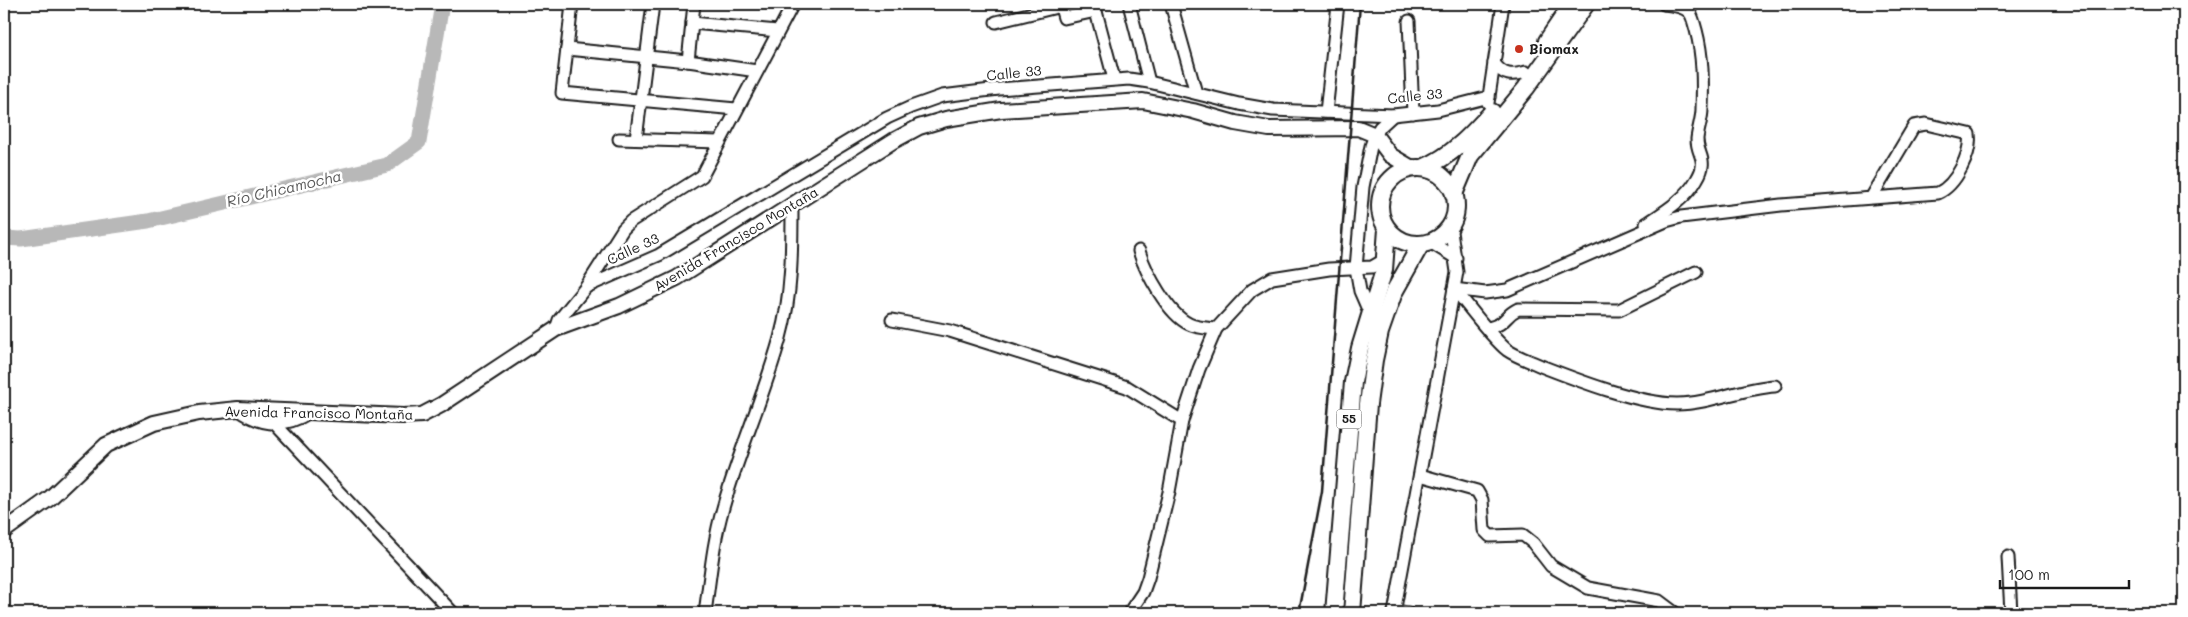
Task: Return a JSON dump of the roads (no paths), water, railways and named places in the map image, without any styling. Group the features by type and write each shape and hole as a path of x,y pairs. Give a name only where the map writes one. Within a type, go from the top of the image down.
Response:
{"highway":[{"name":"55","path":"1334,613 1352,382 1370,314 1381,285 1386,260 1387,229 1380,207 1383,191 1391,178 1455,150 1526,72 1572,4"},
{"path":"1454,194 1470,156 1526,88 1586,4"},
{"path":"1417,168 1434,172 1444,179 1454,194 1456,210 1450,225"},
{"name":"55","path":"1352,613 1368,404 1380,332 1391,301 1406,269 1425,243 1442,236 1450,225"},
{"path":"1387,229 1402,241 1425,243"}],"main road":[{"name":"Avenida Francisco Montaña","path":"4,531 50,498 106,445 154,424 199,414 238,409 422,415 556,329 620,306 677,278 893,141 919,127 1001,110 1143,101 1193,111 1235,123 1269,129 1351,127 1375,135"},
{"path":"1375,135 1390,155 1417,168"}],"street":[{"path":"572,4 562,93 736,109"},
{"path":"636,139 652,4"},
{"path":"688,61 694,4"},
{"path":"1129,4 1149,82"},
{"path":"1171,4 1196,93"},
{"path":"1326,112 1338,4"},
{"path":"1485,119 1503,4"},
{"path":"1619,243 1684,196 1698,179 1702,168 1703,160 1697,139 1702,109 1701,94 1704,74 1701,48 1693,18 1689,12 1664,4"},
{"path":"556,329 559,320 586,287 623,229 631,221 702,176 718,142 778,31 788,5"},
{"path":"996,22 1060,5 1064,18 1095,7 1114,79"},
{"path":"1409,21 1413,113"},
{"path":"692,23 778,31"},
{"path":"567,49 688,61 757,71"},
{"path":"1494,63 1505,74 1512,76 1526,72"},
{"name":"Calle 33","path":"586,287 659,255 887,118 942,96 1114,79 1149,82 1273,110 1393,115 1438,110 1489,97"},
{"path":"1370,314 1360,292 1356,268 1365,179 1375,135 1380,127 1393,115"},
{"path":"1454,289 1485,294 1507,290 1681,216 1781,205 1931,194 1944,190 1959,170 1967,151 1969,134 1926,124 1916,124 1872,198"},
{"path":"619,139 718,142"},
{"path":"704,613 722,510 780,338 787,303 792,260 792,206"},
{"path":"1408,613 1394,612 1454,289 1456,258 1450,225"},
{"path":"1425,243 1456,258"},
{"path":"1139,251 1153,283 1174,312 1189,324 1216,329"},
{"path":"1129,613 1143,592 1148,578 1170,492 1182,420 1199,369 1216,329 1252,290 1272,278 1329,269 1372,267 1386,260"},
{"path":"1487,328 1499,326 1510,314 1518,309 1619,310 1696,272"},
{"path":"1454,289 1507,350 1570,377 1658,402 1677,404 1690,403 1751,388 1775,386"},
{"path":"892,320 950,331 1127,387 1182,420"},
{"path":"238,409 249,418 262,423 276,425 288,423 310,412"},
{"path":"276,425 453,613"},
{"path":"1420,475 1477,491 1482,500 1484,530 1490,536 1523,535 1551,566 1588,588 1659,601 1675,613"},
{"path":"2008,556 2011,613"}],"waterway":[{"path":"4,97 7,4"},
{"name":"Río Chicamocha","path":"4,238 21,239 148,221 387,165 419,142 442,4"}],"railway":[{"path":"1299,613 1322,491 1360,4"}],"place":[{"name":"Biomax","path":"1519,49"}]}
